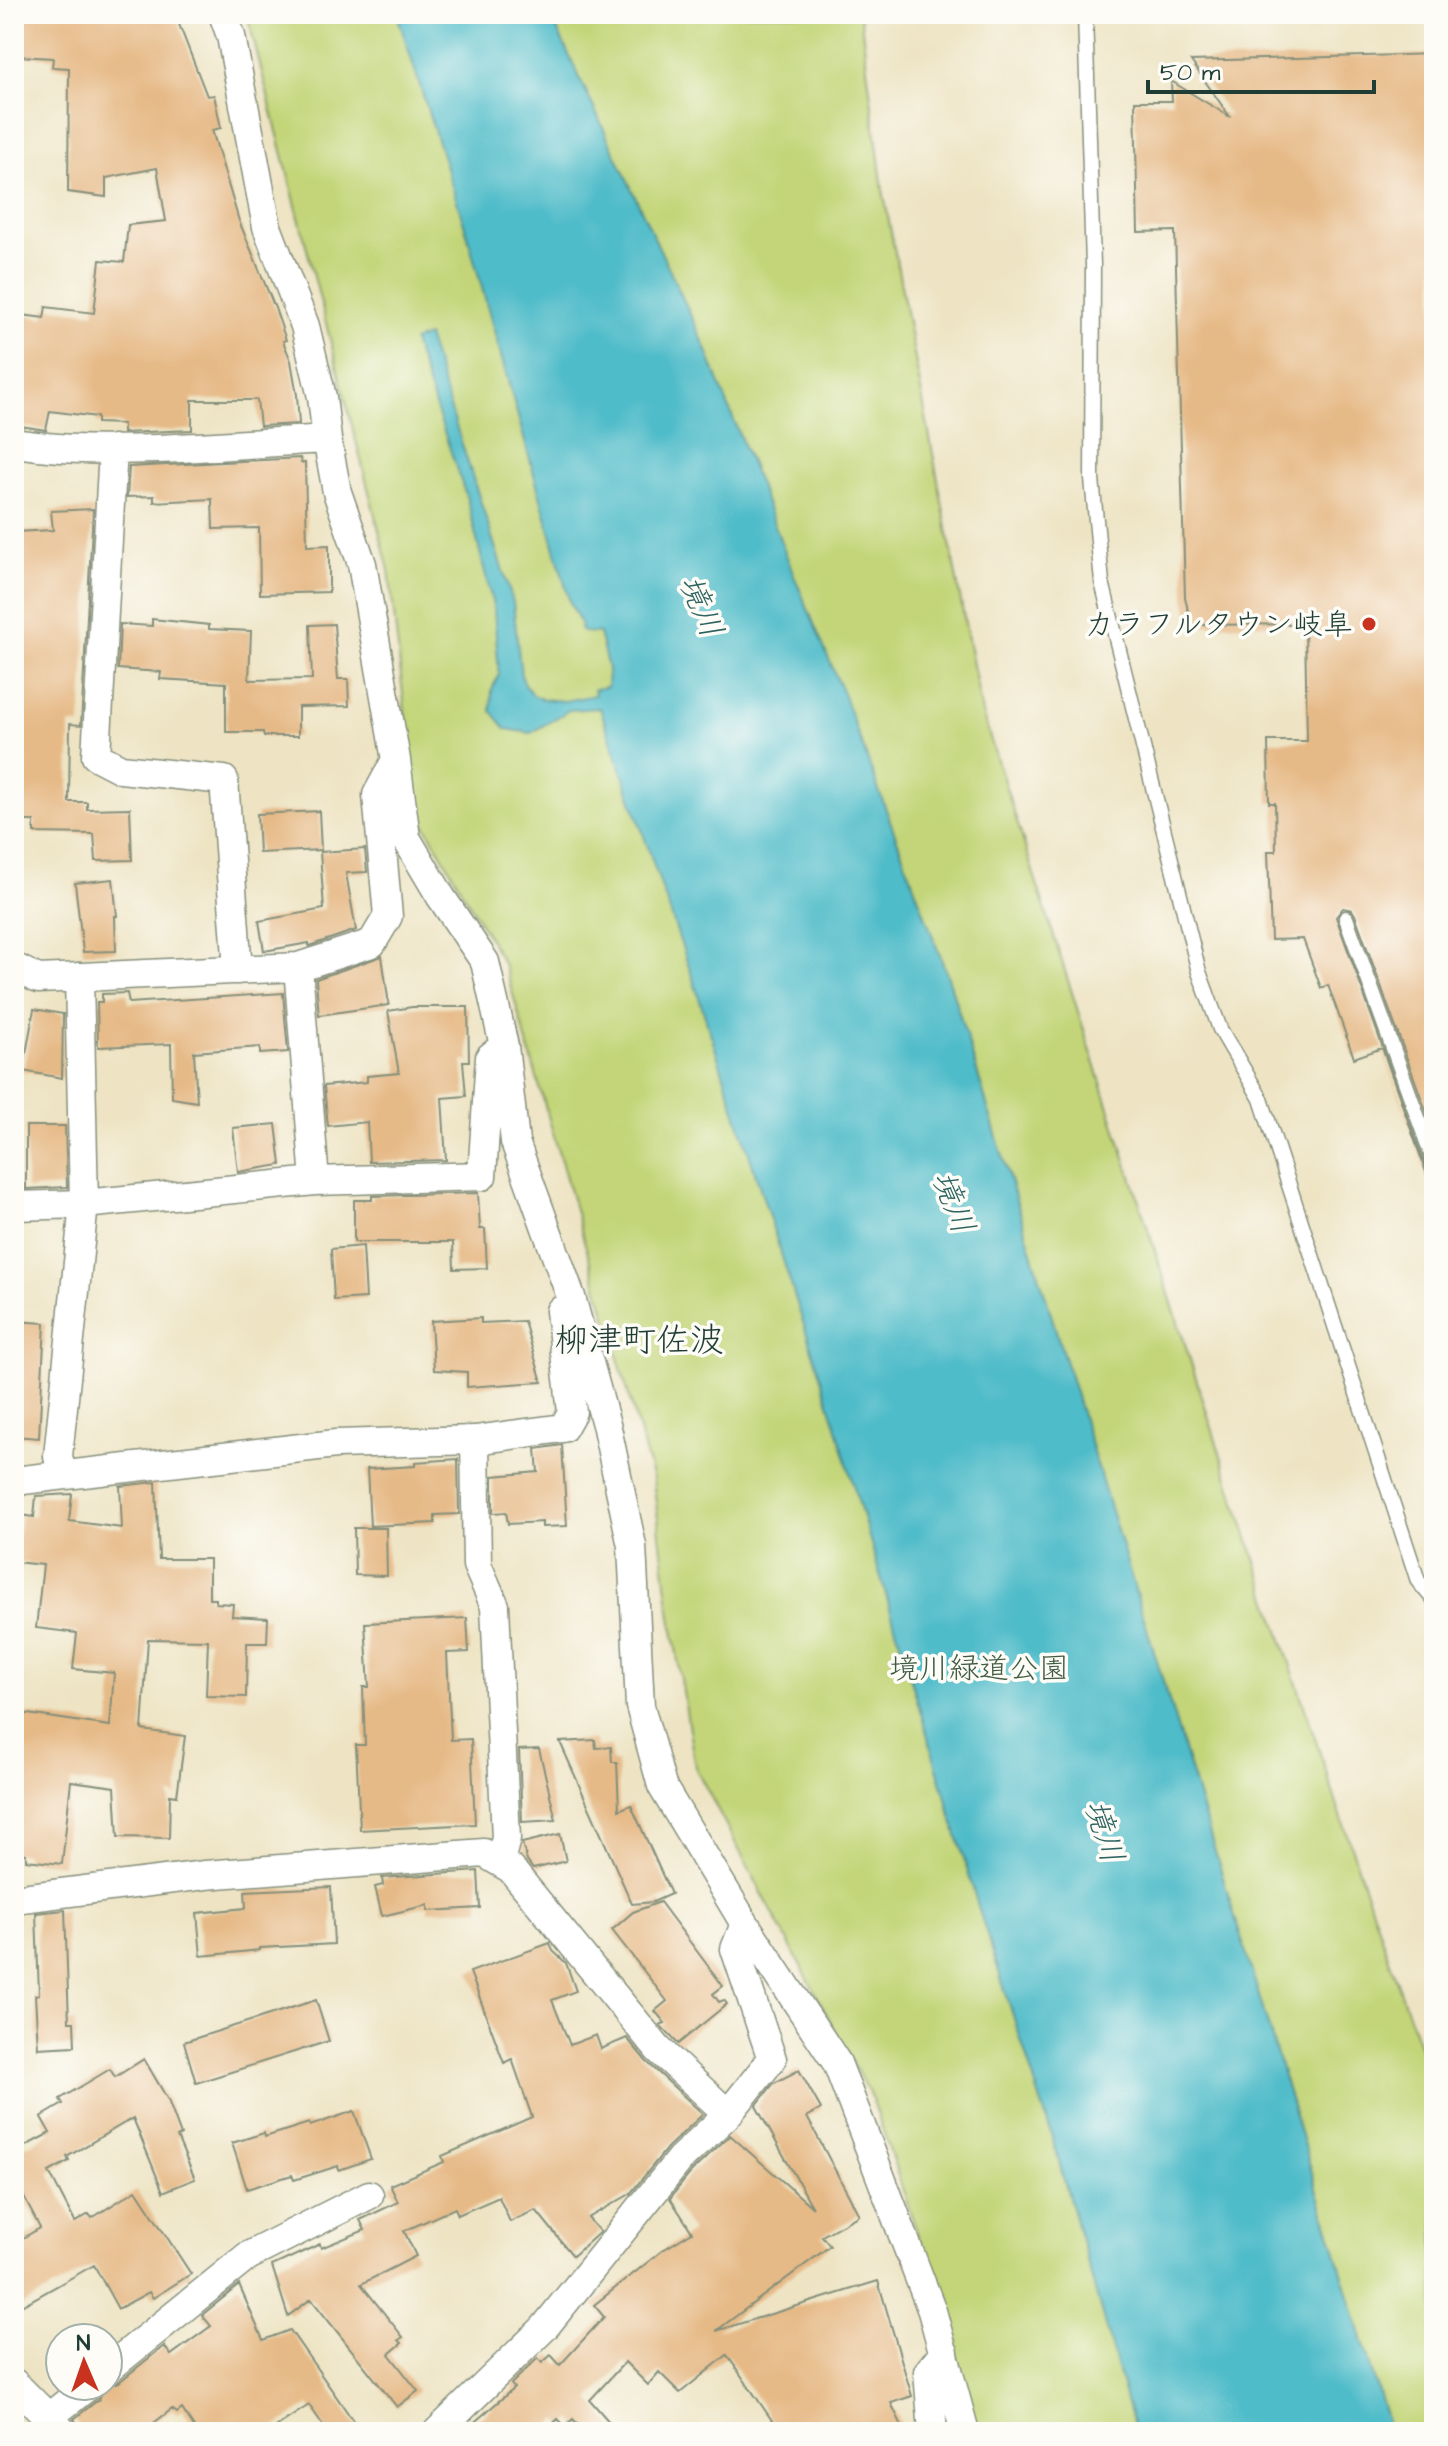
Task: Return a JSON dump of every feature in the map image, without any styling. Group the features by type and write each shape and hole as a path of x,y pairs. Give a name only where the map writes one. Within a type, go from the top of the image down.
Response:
{"street":[{"path":"223,14 231,36 267,227 305,326 322,397 337,492 362,564 396,760 406,838 485,962 504,1046 515,1142 571,1297 607,1428 632,1546 640,1706 662,1786 745,1924 837,2063 932,2311 965,2432"},
{"path":"14,443 49,448 113,449 327,439"},
{"path":"113,449 96,756 121,769 224,780 238,970"},
{"path":"14,967 38,979 298,967 372,943 388,916 377,795 396,760"},
{"path":"298,967 315,1181"},
{"path":"62,1475 58,1456 84,1204 79,977"},
{"path":"14,1206 84,1204 315,1181 482,1176 490,1057 504,1046"},
{"path":"14,1481 336,1444 475,1440 563,1428 572,1412 559,1298 571,1297"},
{"path":"475,1440 477,1565 495,1606 506,1838 500,1862"},
{"path":"14,1899 205,1875 484,1853 511,1869 658,2049 728,2114"},
{"path":"437,2432 544,2328 680,2159 728,2114 772,2059 735,1949 745,1924"},
{"path":"124,2356 248,2256 369,2195"},
{"path":"933,2432 928,2372 944,2352"},
{"path":"14,2383 56,2425 75,2402"}],"lane":[{"path":"1085,14 1093,265 1092,479 1102,582 1199,972 1220,1029 1261,1099 1418,1581 1434,1600"},
{"path":"1346,918 1434,1162"}],"green space":[{"name":"境川緑道公園","path":"247,14 860,14 883,190 982,713 1230,1484 1434,2087 1434,2432 975,2432 931,2274 873,2101 695,1767 653,1479 505,967 416,809 389,570"}],"water":[{"name":"境川","path":"397,14 550,14 705,346 841,688 949,980 1390,2432 1135,2432 1049,2127 980,1913 834,1419 692,976 600,708 569,710 531,733 506,729 491,710 492,689 499,675 494,610 467,499 413,341 427,336 513,602 521,675 526,687 542,699 565,701 595,695 594,689 607,687 608,669 599,633 580,629 581,624 570,603 465,227"}],"building":[{"path":"19,14 175,14 207,96 214,95 221,128 212,130 239,221 286,340 283,341 291,361 299,424 260,426 257,400 192,400 192,430 123,433 123,424 97,423 97,417 50,411 46,430 14,425 14,314 44,318 46,307 94,313 100,260 124,262 128,225 166,221 157,168 106,178 106,197 68,192 69,68 52,67 53,58 17,56"},
{"name":"カラフルタウン岐阜","path":"1434,54 1434,1133 1355,915 1352,910 1343,908 1336,917 1425,1165 1434,1172 1434,1186 1431,1186 1382,1048 1354,1058 1328,985 1321,988 1303,939 1271,940 1268,851 1276,851 1275,803 1269,803 1268,741 1307,741 1305,624 1191,625 1185,597 1175,231 1138,232 1135,101 1172,101 1171,81 1230,117 1191,61"},
{"path":"300,458 301,463 305,463 307,546 329,545 329,592 260,594 259,528 213,529 212,499 154,502 154,496 127,497 129,467"},
{"path":"93,509 81,725 70,724 69,802 87,802 87,809 130,808 132,860 96,861 94,834 34,833 34,821 14,821 14,532 53,530 51,511"},
{"path":"152,619 209,625 209,629 251,631 249,680 312,679 310,625 334,624 338,679 348,679 349,706 298,707 298,736 226,732 226,683 160,679 161,672 118,669 120,624 152,626"},
{"path":"319,811 321,850 259,853 257,814"},
{"path":"365,849 367,872 346,873 356,930 309,946 309,943 264,951 259,921 324,909 320,852"},
{"path":"113,879 117,916 116,951 83,952 75,883"},
{"path":"382,956 389,1005 319,1015 316,979"},
{"path":"127,993 129,1003 283,993 288,1052 260,1054 260,1047 194,1052 197,1102 172,1098 171,1044 98,1047 97,1002 102,1002 102,994"},
{"path":"412,1007 468,1007 469,1061 463,1061 466,1096 442,1098 446,1160 369,1162 367,1122 328,1126 324,1086 367,1082 367,1076 399,1073 388,1011"},
{"path":"34,1009 63,1014 62,1078 23,1071"},
{"path":"276,1124 281,1165 238,1172 233,1128"},
{"path":"26,1126 65,1126 67,1187 26,1189"},
{"path":"478,1193 480,1229 485,1229 487,1268 454,1269 453,1242 354,1242 354,1200 372,1200 372,1196"},
{"path":"363,1246 366,1298 334,1300 331,1249"},
{"path":"481,1318 481,1323 524,1321 542,1382 467,1387 467,1372 434,1370 431,1321"},
{"path":"14,1321 45,1323 39,1438 14,1436"},
{"path":"562,1445 567,1526 542,1527 542,1522 508,1524 506,1512 493,1513 493,1476 538,1472 536,1449"},
{"path":"458,1459 459,1514 435,1515 435,1523 370,1526 367,1469"},
{"path":"156,1482 159,1559 209,1559 209,1599 216,1599 216,1603 233,1604 232,1616 268,1618 267,1643 247,1643 246,1697 206,1696 208,1640 148,1639 142,1730 185,1736 177,1796 170,1795 169,1838 118,1837 115,1787 71,1781 62,1864 26,1860 26,1854 14,1853 14,1712 110,1726 114,1673 73,1669 77,1633 36,1628 43,1565 15,1562 21,1515 34,1517 36,1496 72,1494 69,1521 122,1528 120,1486"},
{"path":"354,1528 386,1528 387,1576 355,1575"},
{"path":"467,1618 469,1652 447,1653 451,1740 471,1739 475,1824 360,1830 356,1745 365,1745 363,1687 369,1687 365,1623"},
{"path":"595,1740 596,1748 611,1747 612,1762 617,1762 619,1810 631,1805 671,1894 653,1902 632,1904 560,1742"},
{"path":"539,1749 556,1820 522,1822 519,1750"},
{"path":"560,1834 566,1861 533,1869 527,1861 522,1843"},
{"path":"478,1871 480,1908 428,1911 428,1905 382,1916 375,1887 383,1885 382,1878"},
{"path":"331,1887 334,1944 260,1948 201,1956 197,1913 246,1908 245,1891"},
{"path":"660,1902 723,1986 713,1994 719,2002 724,2000 727,2004 678,2044 660,2025 665,2023 655,2011 667,2001 612,1930 633,1912"},
{"path":"65,1910 69,2022 74,2022 75,2046 38,2048 36,1913"},
{"path":"550,1943 553,1951 566,1963 576,1991 552,2000 570,2045 596,2035 601,2049 627,2038 646,2061 703,2114 667,2148 630,2194 588,2218 600,2232 573,2256 536,2210 510,2222 499,2197 458,2215 455,2208 404,2231 416,2256 361,2284 403,2337 399,2340 402,2343 389,2354 418,2391 397,2407 311,2299 288,2316 272,2266 320,2244 321,2248 365,2230 360,2220 398,2202 390,2185 444,2162 442,2156 532,2117 512,2059 504,2063 470,1972"},
{"path":"316,2000 329,2041 196,2083 184,2042"},
{"path":"144,2059 168,2100 181,2135 177,2137 195,2179 163,2192 133,2118 67,2157 69,2161 49,2172 75,2222 89,2214 92,2218 136,2190 191,2274 153,2298 149,2292 118,2309 94,2265 14,2310 14,2243 40,2228 14,2178 14,2152 50,2133 41,2117 63,2104 60,2099 110,2069 115,2077"},
{"path":"799,2070 821,2109 807,2117 859,2215 822,2236 830,2246 716,2331 878,2281 912,2396 891,2403 905,2432 878,2432 874,2423 854,2432 780,2432 727,2355 680,2393 659,2372 648,2385 625,2362 590,2400 618,2432 584,2432 573,2419 565,2426 558,2419 544,2432 463,2432 514,2388 511,2384 538,2358 542,2363 551,2355 560,2365 604,2317 594,2305 663,2250 692,2232 670,2198 692,2171 730,2135 813,2208 756,2106 774,2083"},
{"path":"354,2111 371,2159 339,2170 338,2166 294,2180 292,2175 247,2189 232,2143 264,2133 265,2137 309,2123 310,2126"},
{"path":"239,2285 263,2340 290,2330 361,2432 328,2432 309,2405 268,2432 197,2432 182,2409 177,2413 172,2409 142,2432 83,2432 74,2419 95,2402 124,2402 124,2378 164,2346 171,2355 211,2326 202,2315"}],"place":[{"name":"カラフルタウン岐阜","path":"1369,624"}],"district":[{"name":"柳津町佐波","path":"639,1339"}]}
